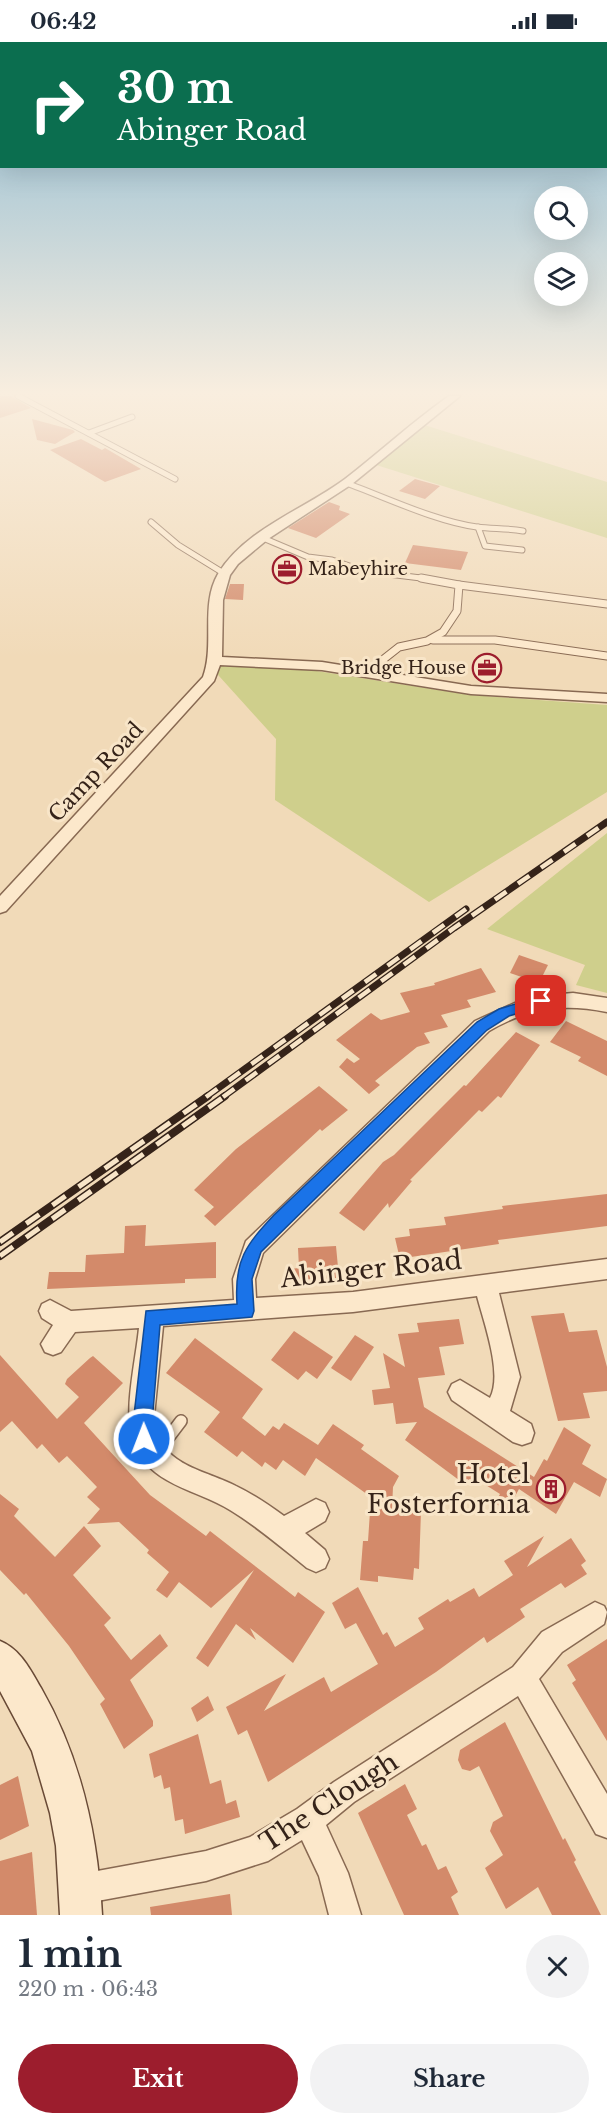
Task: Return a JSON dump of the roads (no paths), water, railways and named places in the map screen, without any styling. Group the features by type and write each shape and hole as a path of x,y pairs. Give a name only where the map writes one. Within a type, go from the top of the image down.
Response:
{"street":[{"path":"345,483 263,538 244,553 225,574 218,597 215,661 293,664 482,691 607,698"},
{"name":"Camp Road","path":"0,907 203,686 215,661"},
{"path":"246,1311 244,1279 254,1248 280,1220 482,1026 527,1003 578,998 607,1005"},
{"name":"Abinger Road","path":"53,1344 59,1317 152,1317 353,1302 607,1269"},
{"path":"486,1285 508,1377 504,1397 495,1414"},
{"path":"152,1317 142,1424 144,1439 155,1456 176,1472 238,1500 283,1531 316,1559"},
{"path":"460,1392 522,1433"},
{"path":"283,1531 316,1512"},
{"name":"The Clough","path":"81,1902 257,1850 308,1820 344,1792 523,1677 552,1642 595,1615"},
{"path":"0,1659 17,1681 35,1712 56,1760 71,1815 81,1902"},
{"path":"523,1677 607,1823"},
{"path":"308,1820 333,1873 345,1915"}],"lane":[{"path":"347,483 424,511 478,527 495,526 523,531"},
{"path":"152,522 178,545 225,574"},
{"path":"478,527 485,546 522,550"},
{"path":"263,538 308,557 332,560 363,571 396,573 459,585 607,604"},
{"path":"428,641 442,632 454,619 460,597 459,585"},
{"path":"366,673 377,661 406,644 444,638 484,640 607,656"},
{"path":"155,1456 181,1421"}],"railway":[{"path":"223,1097 454,928 607,822"},
{"path":"206,1097 466,909"},
{"path":"0,1242 208,1096"},
{"path":"0,1256 225,1096"}],"place":[{"name":"Mabeyhire","path":"287,569"},
{"name":"Bridge House","path":"487,668"},
{"name":"Hotel Fosterfornia","path":"551,1489"}]}
